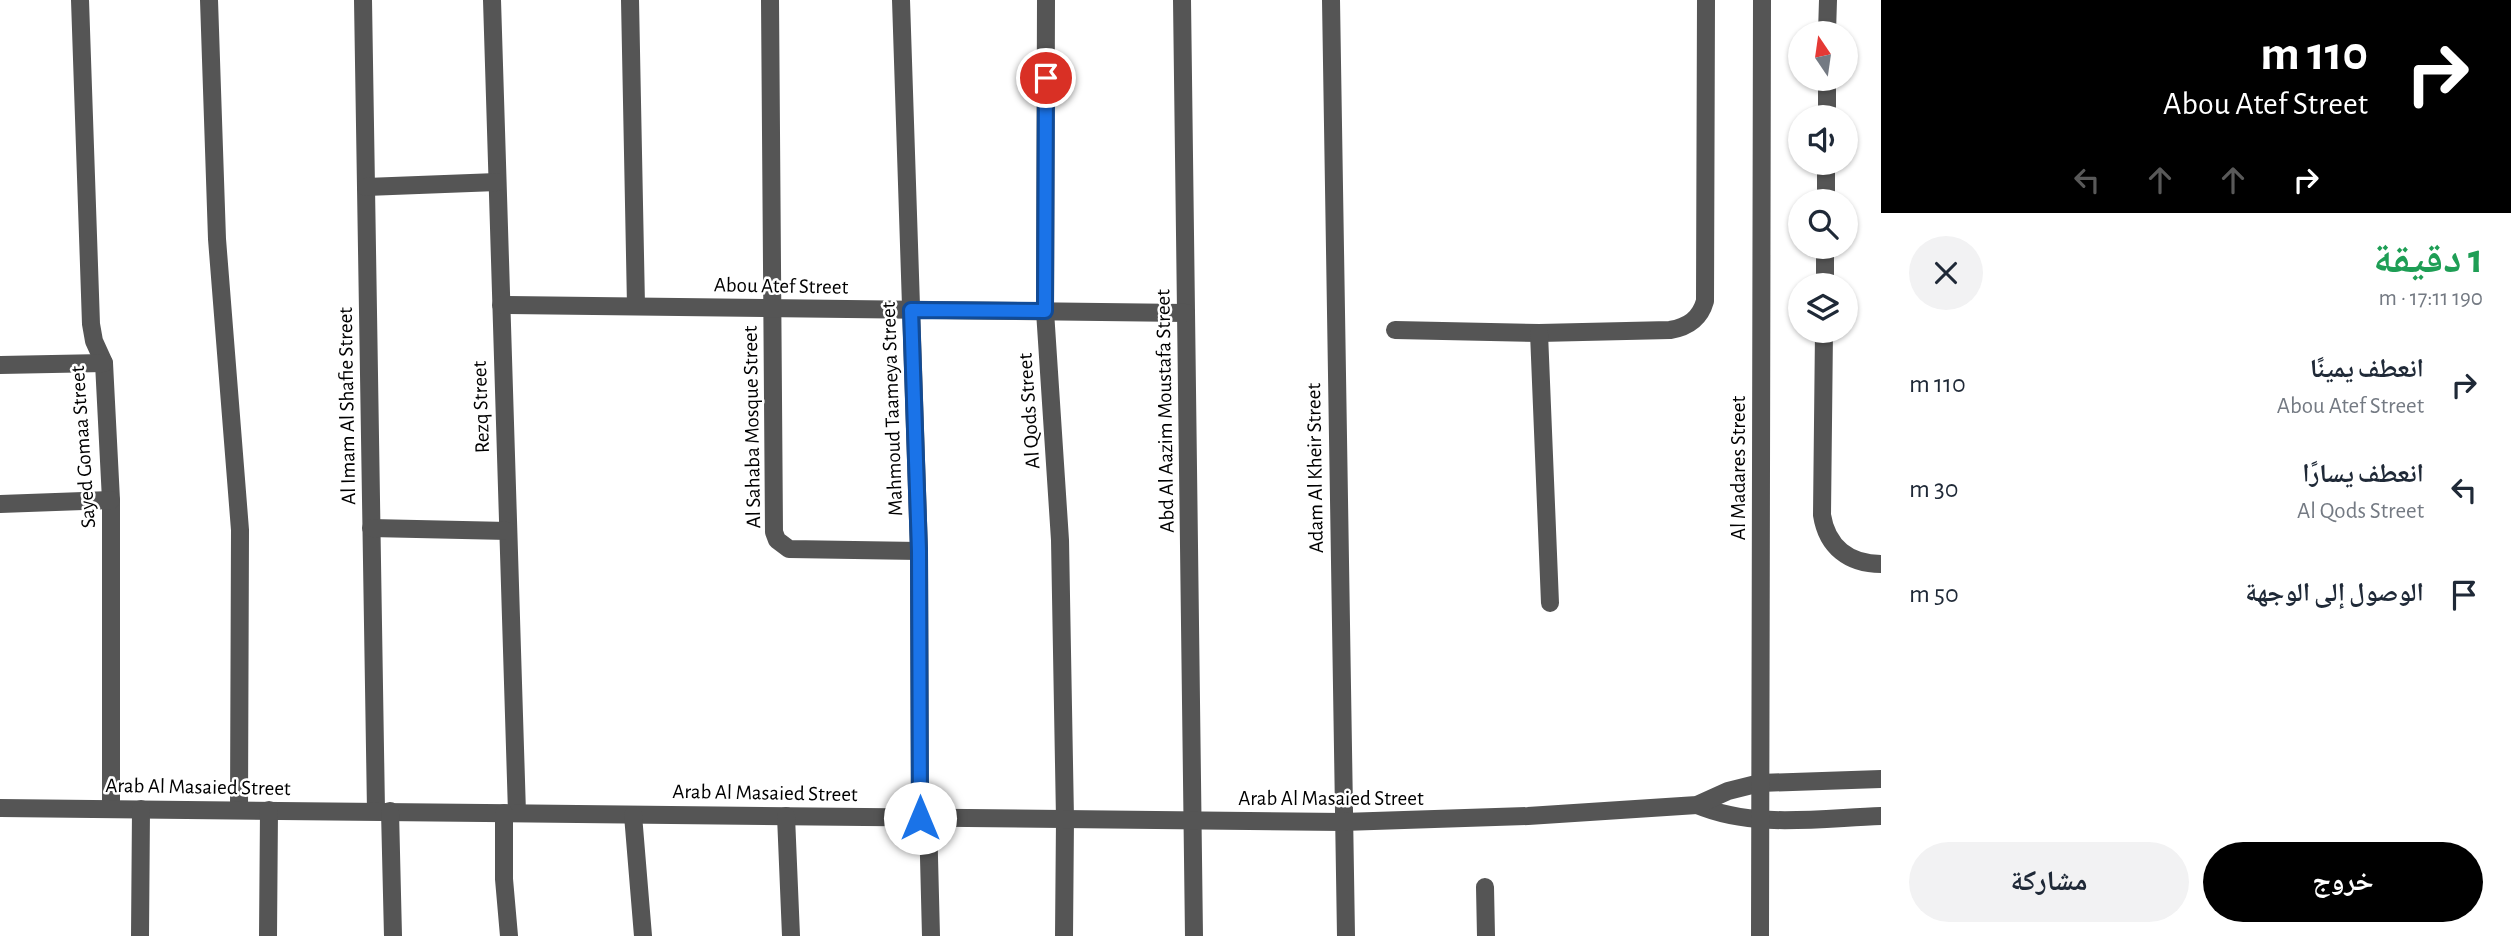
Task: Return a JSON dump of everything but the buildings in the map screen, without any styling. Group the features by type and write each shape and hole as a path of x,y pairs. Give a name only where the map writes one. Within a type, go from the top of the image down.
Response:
{"street":[{"name":"Sayed Gomaa Street","path":"80,0 91,324 94,341 104,363 111,500 111,808"},
{"path":"209,0 217,239 240,530 239,810"},
{"name":"Al Imam Al Shafie Street","path":"363,0 372,527 383,811 393,936"},
{"name":"Rezq Street","path":"492,0 508,531 510,813 504,889 509,936"},
{"path":"631,0 636,306"},
{"name":"Al Sahaba Mosque Street","path":"770,0 777,540 789,549 919,551"},
{"name":"Mahmoud Taameya Street","path":"901,0 925,818 931,936"},
{"name":"Al Qods Street","path":"1046,0 1045,311 1060,540 1065,819 1064,936"},
{"name":"Abd Al Aazim Moustafa Street","path":"1182,0 1194,936"},
{"name":"Adam Al Kheir Street","path":"1331,0 1346,936"},
{"path":"1395,330 1539,333 1671,330 1689,325 1702,310 1705,301 1706,0"},
{"name":"Al Madares Street","path":"1760,936 1762,0"},
{"path":"1828,0 1828,21"},
{"path":"366,187 497,182"},
{"name":"Abou Atef Street","path":"501,305 1186,313"},
{"path":"1539,333 1550,603"},
{"path":"1824,343 1824,527 1829,539 1847,557 1859,562 1881,564"},
{"path":"0,365 104,363"},
{"path":"0,504 111,500"},
{"path":"372,527 508,531"},
{"path":"1697,804 1728,791 1760,783 1881,779"},
{"path":"1697,804 1727,815 1760,820 1881,816"},
{"name":"Arab Al Masaied Street","path":"0,808 1343,822 1528,816 1697,804"},
{"path":"140,936 141,809"},
{"path":"268,936 269,810"},
{"path":"633,815 643,936"},
{"path":"786,816 791,936"},
{"path":"1485,887 1486,936"}],"route":[{"path":"920,818 919,551 911,310 1045,311 1046,78"}]}
